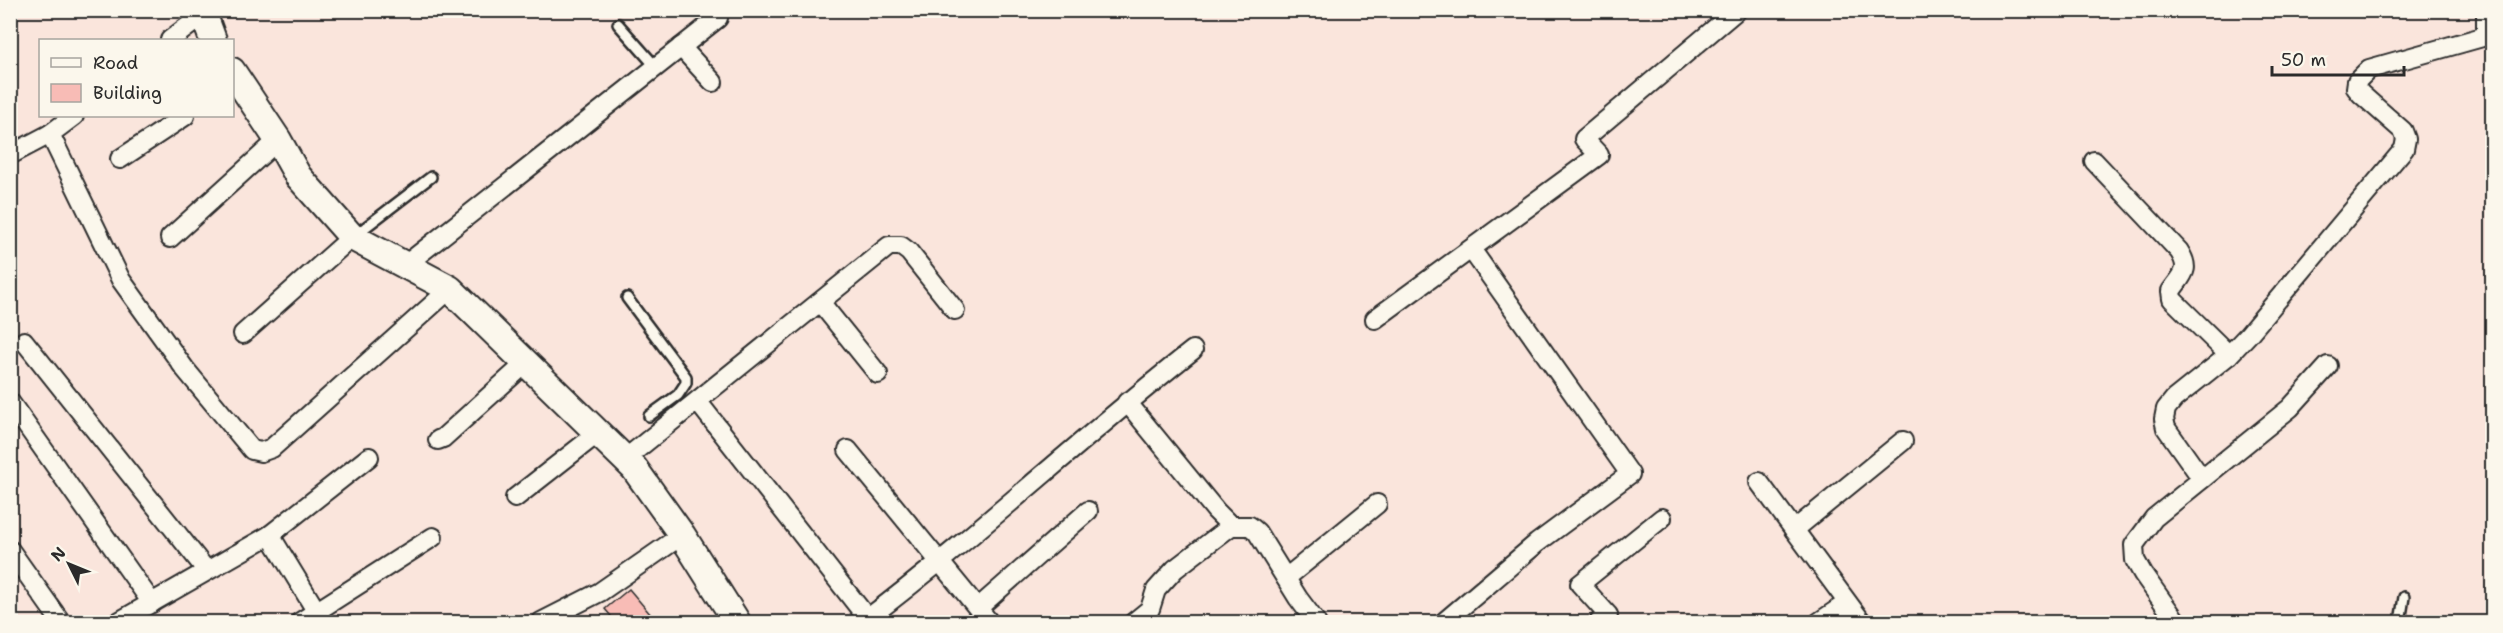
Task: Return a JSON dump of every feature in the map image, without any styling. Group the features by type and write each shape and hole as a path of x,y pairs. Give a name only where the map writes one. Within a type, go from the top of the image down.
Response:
{"street":[{"path":"1375,319 1599,155 1584,139 1737,10"},
{"path":"2202,479 2166,428 2164,419 2166,409 2174,399 2229,355 2404,149 2406,139 2403,131 2356,88 2361,74 2369,69 2486,36 2486,10"},
{"path":"171,39 202,13 213,39"},
{"path":"404,266 718,18"},
{"path":"681,46 713,82"},
{"path":"234,78 278,140 298,176 352,237 450,289 634,468 682,535 737,622"},
{"path":"10,155 51,134 73,117"},
{"path":"120,159 183,117"},
{"path":"51,134 121,280 185,369 252,450 261,452 273,448 450,289"},
{"path":"170,238 278,140"},
{"path":"2094,161 2179,251 2186,266 2185,272 2171,291 2172,299 2229,355"},
{"path":"243,334 352,237"},
{"path":"625,459 689,402 889,246 901,246 909,252 955,309"},
{"path":"1444,622 1537,543 1630,474 1471,249"},
{"path":"820,302 878,374"},
{"path":"24,341 207,571"},
{"path":"689,402 866,621 939,563 1127,402 1193,350"},
{"path":"438,440 526,363"},
{"path":"2177,622 2135,560 2134,545 2154,518 2290,408 2328,366"},
{"path":"10,402 152,603"},
{"path":"1127,402 1194,486 1231,526"},
{"path":"515,498 598,433"},
{"path":"1794,530 1903,441"},
{"path":"848,450 984,615 1088,511"},
{"path":"118,622 270,535 369,457"},
{"path":"1759,482 1862,622"},
{"path":"1286,578 1377,504"},
{"path":"1599,622 1608,615 1580,584 1662,518"},
{"path":"1134,622 1155,616 1156,590 1175,569 1200,548 1231,526 1250,526 1257,532 1316,622"},
{"path":"270,535 320,617"},
{"path":"541,622 600,592 682,535"},
{"path":"300,622 320,617 433,537"},
{"path":"10,550 61,622"},
{"path":"1818,622 1847,603"}],"lane":[{"path":"618,24 656,67"},
{"path":"352,237 431,177"},
{"path":"627,298 686,377 689,402 649,416"},
{"path":"2400,622 2404,597"}],"building":[{"path":"629,589 657,622 616,622 605,609"}]}
